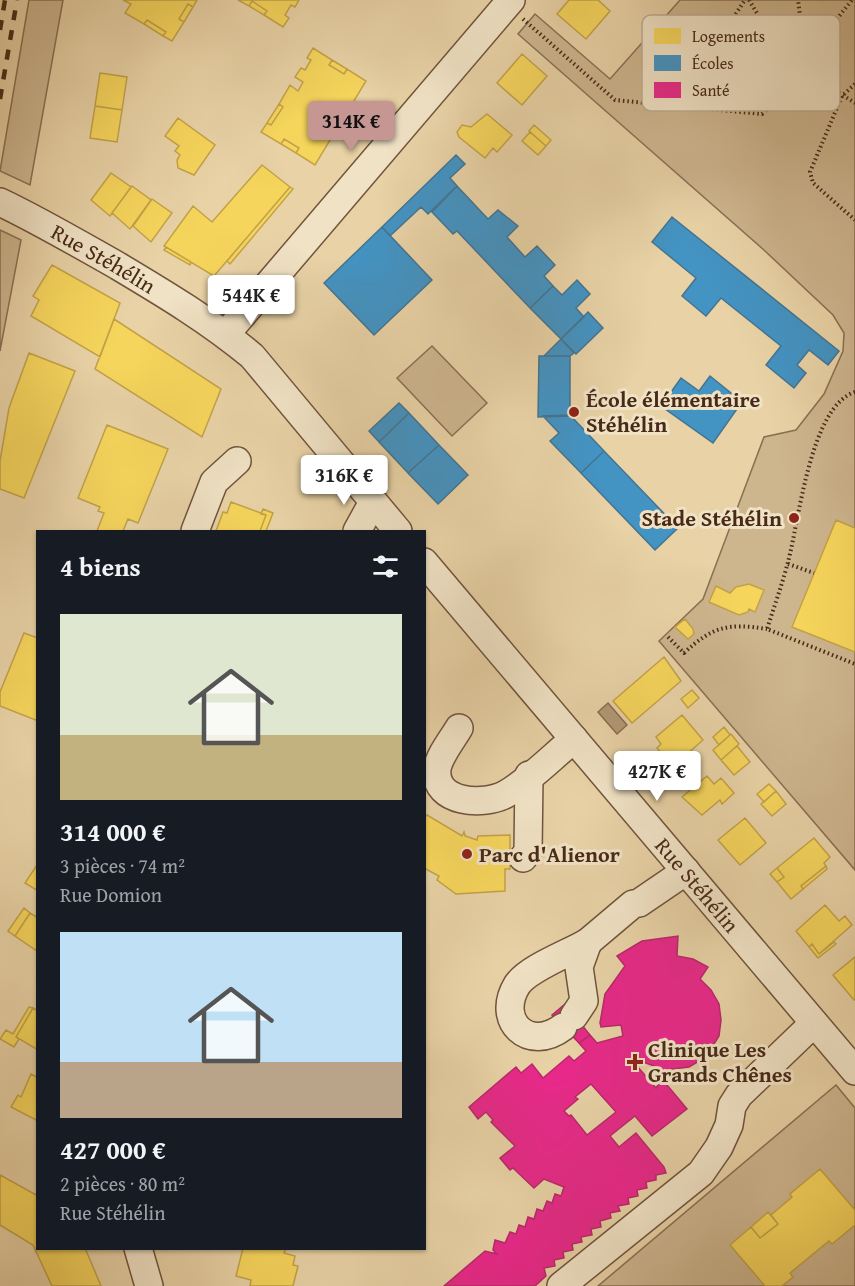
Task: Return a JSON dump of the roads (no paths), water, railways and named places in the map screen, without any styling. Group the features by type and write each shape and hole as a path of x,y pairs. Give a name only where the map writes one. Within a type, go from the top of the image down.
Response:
{"street":[{"path":"226,334 509,2"},
{"name":"Rue Stéhélin","path":"0,202 26,214 191,309 226,334 252,356 397,530"},
{"path":"195,530 214,482 237,461"},
{"path":"358,530 373,502"},
{"name":"Rue Stéhélin","path":"426,564 855,1071"},
{"path":"459,728 437,769 440,782 447,792 466,801 487,802 506,794 574,739"},
{"path":"523,858 528,852 529,776"},
{"path":"588,942 579,967 584,1001 569,1021 545,1037 529,1036 517,1029 511,1017 512,1000 517,986 526,975 588,942 633,904 639,903 680,863"},
{"path":"561,1286 701,1173 719,1148 729,1125 732,1106 739,1095 814,1023"},
{"path":"139,1250 149,1286"}],"railway":[{"path":"0,30 5,0"},
{"path":"0,99 17,0"}],"place":[{"name":"École élémentaire Stéhélin","path":"574,412"},
{"name":"Stade Stéhélin","path":"794,518"},
{"name":"Parc d'Alienor","path":"467,854"},
{"name":"Clinique Les Grands Chênes","path":"635,1062"}]}
